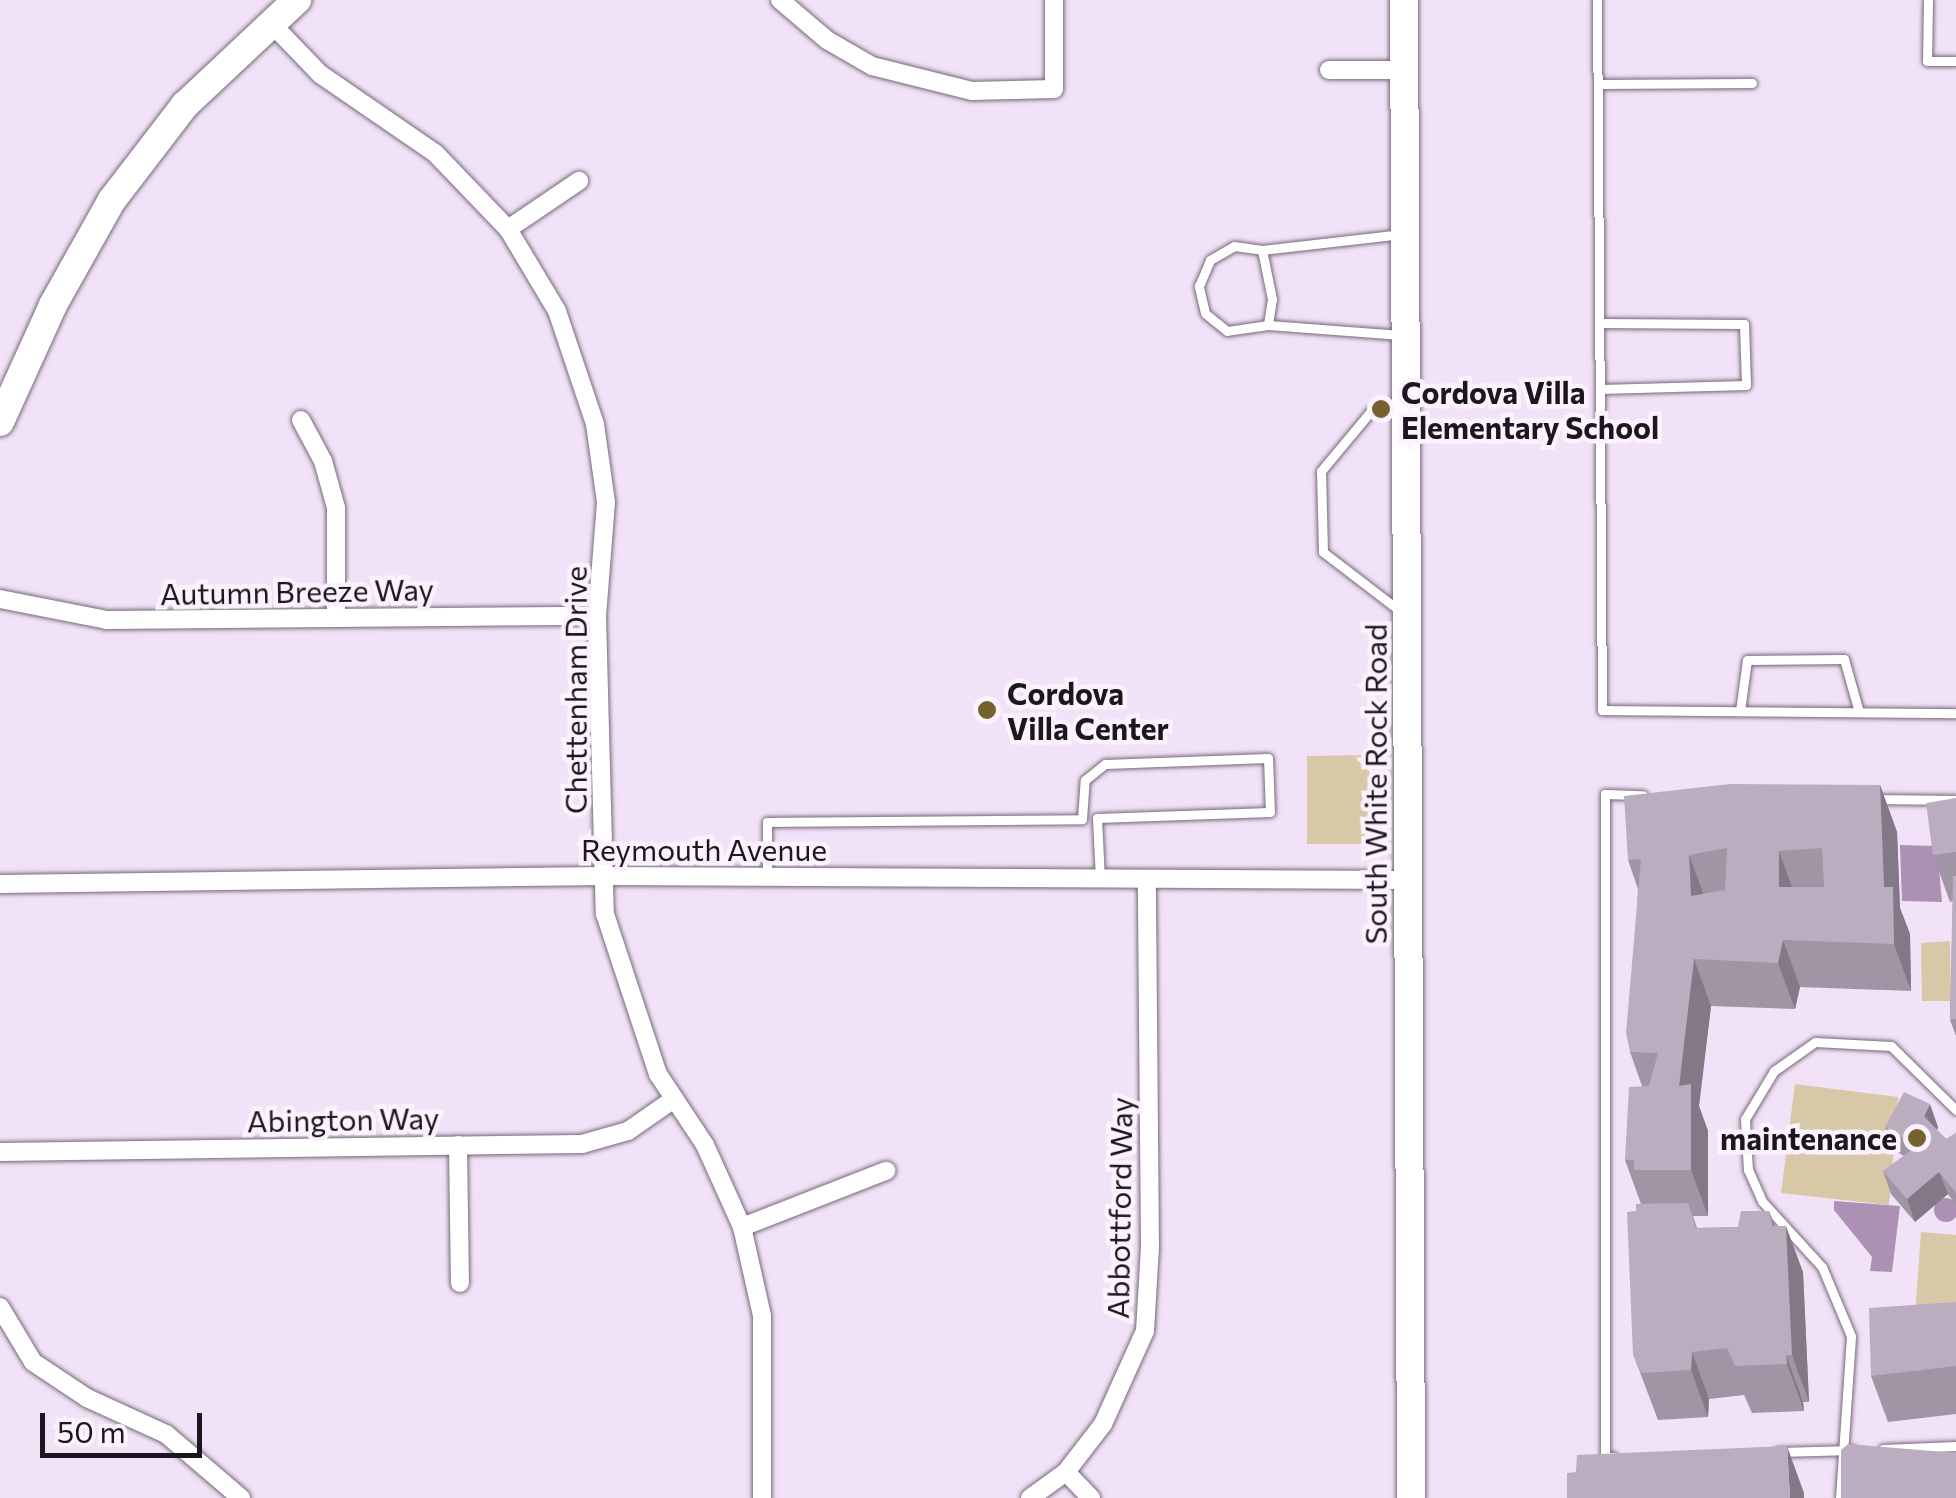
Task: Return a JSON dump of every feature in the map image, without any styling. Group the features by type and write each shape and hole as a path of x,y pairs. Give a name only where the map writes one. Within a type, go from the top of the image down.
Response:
{"street":[{"path":"0,422 53,305 112,200 185,106 297,0"},
{"path":"780,0 827,40 872,66 972,91 1054,89 1054,0"},
{"name":"South White Rock Road","path":"1404,0 1411,1498"},
{"name":"Chettenham Drive","path":"270,22 320,74 436,154 508,229 557,311 595,424 606,502 598,616 604,876 617,966 658,1074 706,1145 742,1227 762,1316 762,1498"},
{"path":"1329,70 1404,70"},
{"path":"508,229 579,180"},
{"path":"301,420 322,461 336,508 336,618"},
{"name":"Autumn Breeze Way","path":"0,599 80,619 598,616"},
{"name":"Reymouth Avenue","path":"0,884 604,876 1408,880"},
{"name":"Abbottford Way","path":"1030,1498 1066,1472 1103,1424 1145,1332 1150,1247 1147,879"},
{"name":"Abington Way","path":"0,1152 605,1139 650,1121 674,1100"},
{"path":"458,1145 460,1282"},
{"path":"742,1227 886,1171"},
{"path":"0,1307 33,1362 87,1398 166,1434 241,1498"},
{"path":"1066,1472 1091,1498"}],"lane":[{"path":"1597,0 1602,710 1956,713"},
{"path":"1928,0 1927,60 1956,61"},
{"path":"1598,84 1752,83"},
{"path":"1405,234 1221,251 1202,272 1200,300 1227,330 1268,326 1406,335"},
{"path":"1262,250 1272,300 1268,326"},
{"path":"1600,322 1744,324 1746,386 1600,389"},
{"path":"1406,400 1371,411 1321,472 1323,552 1407,616"},
{"path":"1740,711 1747,660 1844,658 1859,712"},
{"path":"767,877 767,822 1082,819 1270,812 1268,758 1106,764 1085,780 1082,819"},
{"path":"1624,1456 1604,1457 1604,794 1663,795"},
{"path":"1858,798 1956,800"},
{"path":"1096,818 1100,879"},
{"path":"1840,1498 1840,1450 1851,1336 1822,1268 1762,1201 1748,1170 1745,1119 1774,1071 1815,1042 1891,1046 1956,1110"},
{"path":"1761,1452 1956,1446"}],"shaded area":[{"path":"1370,755 1370,844 1307,844 1307,756"},
{"path":"1900,845 1937,846 1942,902 1902,901"},
{"path":"1950,941 1951,1001 1922,1001 1921,943"},
{"path":"1795,1084 1898,1097 1889,1205 1781,1193"},
{"path":"1946,1198 1958,1210 1946,1222 1934,1210"},
{"path":"1834,1201 1900,1206 1892,1272 1870,1271 1872,1257 1834,1210"},
{"path":"1921,1232 1956,1235 1956,1331 1914,1329"}],"building":[{"path":"1730,784 1880,785 1884,887 1893,887 1894,944 1783,940 1778,963 1694,959 1679,1086 1691,1084 1691,1170 1634,1170 1634,1160 1625,1160 1629,1087 1649,1086 1658,1053 1630,1052 1626,1033 1641,859 1628,860 1624,796","holes":["1727,848 1725,890 1691,896 1689,855","1822,848 1824,887 1779,887 1779,851"]},
{"path":"1956,798 1956,852 1933,855 1926,803"},
{"path":"1953,876 1956,1019 1950,1020"},
{"path":"1904,1092 1930,1104 1924,1116 1946,1139 1956,1133 1956,1193 1939,1172 1907,1199 1883,1171 1917,1146 1885,1127"},
{"path":"1688,1203 1696,1228 1738,1227 1741,1211 1769,1211 1773,1226 1786,1226 1792,1355 1786,1355 1787,1364 1735,1366 1727,1348 1692,1352 1691,1370 1641,1373 1633,1354 1627,1212 1636,1211 1636,1204"},
{"path":"1956,1302 1956,1366 1871,1376 1869,1308"},
{"path":"1848,1444 1956,1453 1956,1498 1841,1498 1841,1450"},
{"path":"1787,1446 1790,1498 1567,1498 1567,1473 1576,1472 1577,1455"}],"place":[{"name":"Cordova Villa Elementary School","path":"1381,409"},
{"name":"Cordova Villa Center","path":"987,710"},
{"name":"maintenance","path":"1917,1138"}]}
